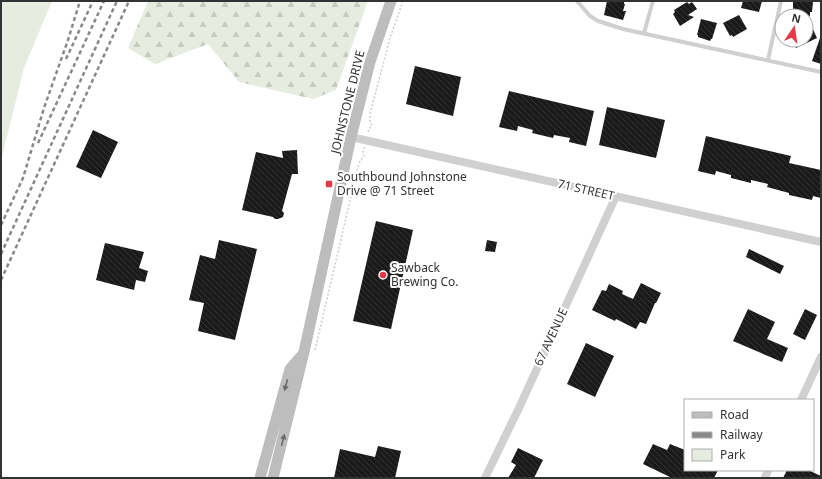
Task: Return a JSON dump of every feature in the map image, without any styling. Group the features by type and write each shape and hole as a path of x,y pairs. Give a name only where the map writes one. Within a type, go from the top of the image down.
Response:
{"main road":[{"name":"JOHNSTONE DRIVE","path":"273,478 310,352 352,137 370,62 391,1"},
{"name":"JOHNSTONE DRIVE","path":"260,478 290,369 310,352"}],"street":[{"name":"71 STREET","path":"352,137 821,242"},
{"name":"67 AVENUE","path":"485,478 519,408 616,196"},
{"path":"801,399 821,357"}],"lane":[{"path":"577,1 590,16 598,21 622,28 821,72"},
{"path":"644,33 653,1"},
{"path":"768,60 781,1"}],"path":[{"path":"369,129 372,126 370,114 390,38 403,1"},
{"path":"310,352 357,171 360,161 364,156 363,153"}],"green space":[{"path":"1,1 52,1 24,68 1,161"},
{"path":"148,1 368,1 336,90 313,99 239,82 208,44 155,64 128,48"}],"building":[{"path":"607,1 624,1 625,4 623,11 626,11 623,20 604,15"},
{"path":"743,1 762,1 759,12 741,8"},
{"path":"793,1 813,2 812,8 793,8"},
{"path":"687,2 689,4 692,2 697,9 688,15 694,17 680,26 673,14 675,12 674,10"},
{"path":"739,15 747,29 733,37 732,35 730,36 723,23"},
{"path":"701,19 717,23 710,41 698,37 697,35"},
{"path":"814,31 817,38 814,39"},
{"path":"821,38 821,64 812,61"},
{"path":"415,66 461,77 453,116 406,104"},
{"path":"509,91 594,111 586,146 569,142 570,138 554,135 553,138 532,133 533,130 518,126 517,131 499,127"},
{"path":"607,107 665,120 656,158 599,145"},
{"path":"93,130 118,142 101,178 76,167"},
{"path":"706,136 791,156 789,163 821,170 821,198 813,196 812,200 789,195 789,193 767,187 768,184 751,180 751,183 731,178 731,175 716,171 715,175 698,171"},
{"path":"297,150 298,174 292,174 282,211 284,213 283,217 275,219 273,217 242,210 256,152 283,158 282,151"},
{"name":"Sawback Brewing Co.","path":"376,221 413,230 391,329 353,321"},
{"path":"219,240 257,249 235,340 198,331 204,303 189,300 200,255 215,259"},
{"path":"487,240 497,242 495,252 485,251"},
{"path":"105,243 144,252 139,268 148,271 145,282 136,280 134,290 96,280"},
{"path":"749,249 784,266 780,274 746,257"},
{"path":"641,283 661,293 646,324 640,322 636,329 616,319 615,321 592,310 602,290 606,291 609,284 623,291 622,294 633,299"},
{"path":"748,309 775,322 767,339 788,348 782,362 733,341"},
{"path":"805,309 817,315 805,340 793,334"},
{"path":"586,343 614,356 595,397 567,384"},
{"path":"653,444 667,450 670,444 684,450 684,471 718,471 714,478 672,478 643,464"},
{"path":"378,446 401,451 395,478 334,478 340,449 375,457"},
{"path":"518,448 543,460 534,478 508,478 516,465 511,462"},
{"path":"786,471 810,471 821,476 821,478 783,478"}],"railway":[{"path":"1,225 23,178 44,108 80,1"},
{"path":"66,59 93,1"},
{"path":"38,143 104,1"},
{"path":"1,254 117,1"},
{"path":"1,280 129,1"}],"place":[{"name":"Southbound Johnstone Drive @ 71 Street","path":"329,184"},
{"name":"Sawback Brewing Co.","path":"383,275"}]}
